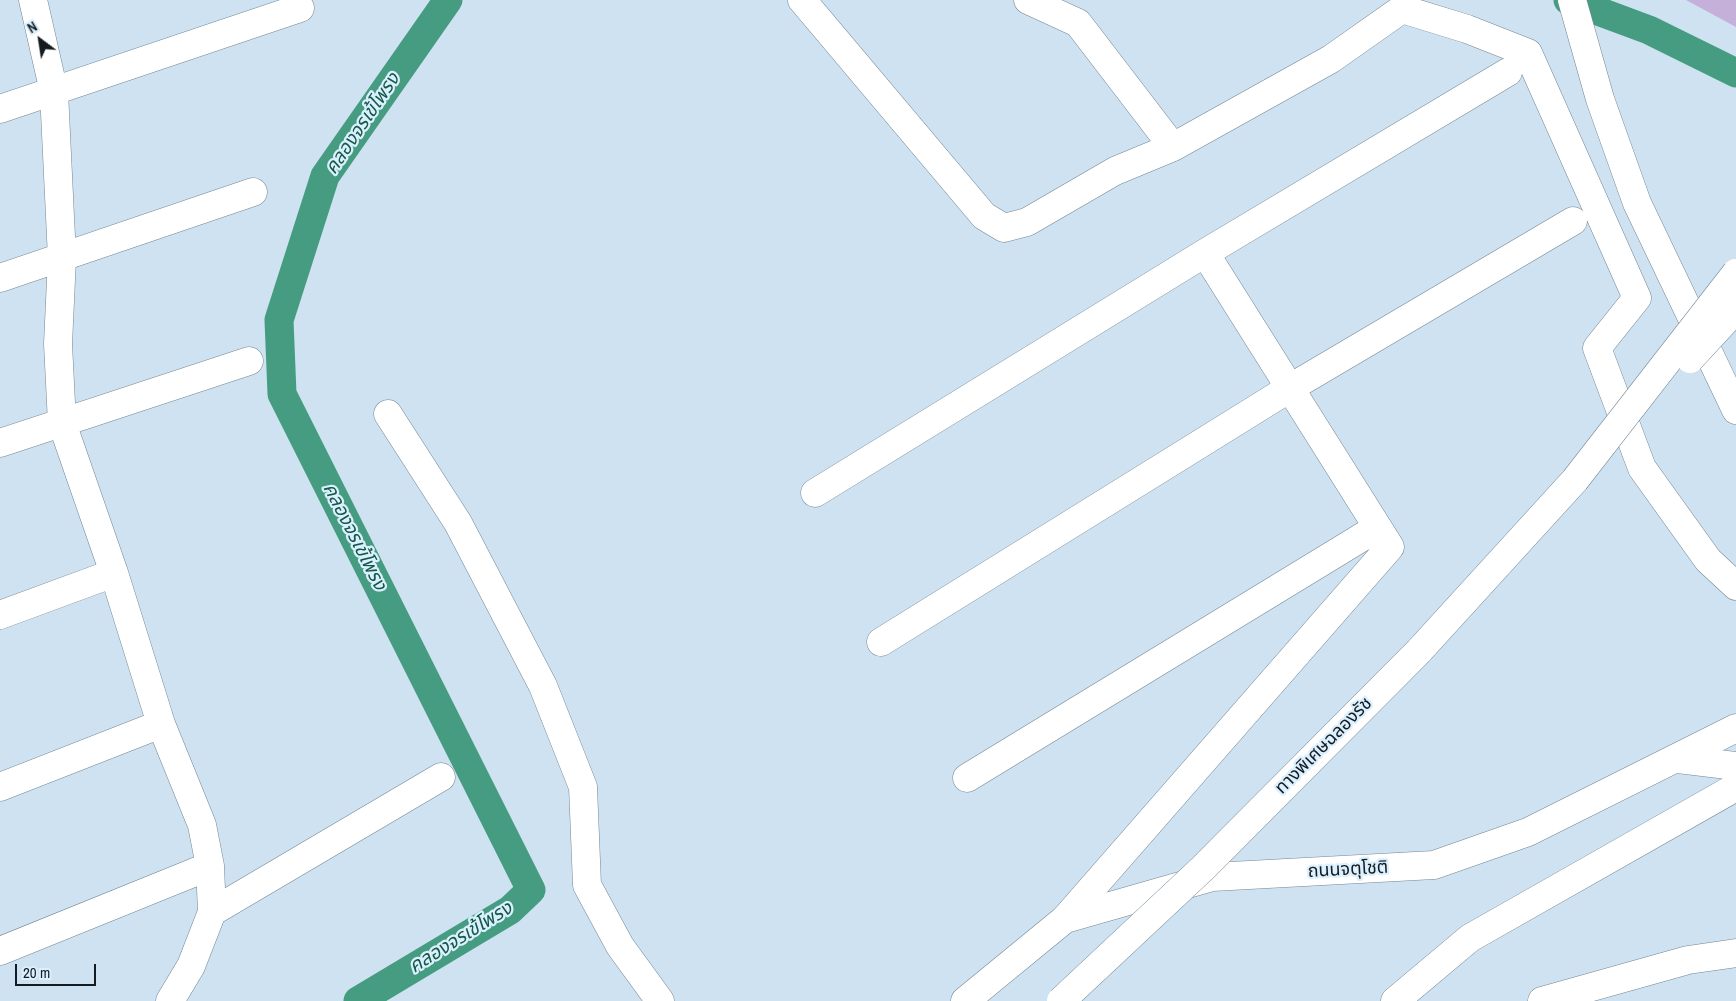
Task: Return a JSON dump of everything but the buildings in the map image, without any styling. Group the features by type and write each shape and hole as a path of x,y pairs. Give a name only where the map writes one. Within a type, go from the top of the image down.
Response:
{"main road":[{"path":"33,0 54,92 62,258 58,344 62,423 114,573 161,724 202,826 210,866 212,912 190,966 170,1001"},
{"path":"802,0 984,216 1004,228 1027,222 1115,170 1173,147 1332,59 1402,9 1467,29 1528,53 1637,298 1597,348 1642,468 1708,560 1736,586"},
{"path":"1028,0 1078,23 1173,147"},
{"path":"1572,0 1600,99 1637,203 1736,410"},
{"path":"0,110 300,8"},
{"path":"815,493 1205,253 1508,72"},
{"path":"0,278 253,192"},
{"path":"881,642 1290,388 1572,221"},
{"path":"1065,919 1390,547 1205,253"},
{"path":"1575,480 1736,273"},
{"path":"1575,480 1736,309"},
{"path":"0,443 249,361"},
{"path":"388,414 458,523 542,686 583,787 587,885 620,946 660,1001"},
{"name":"ทางพิเศษฉลองรัช","path":"1061,1001 1203,868 1419,651 1575,480"},
{"path":"966,778 1377,528"},
{"path":"0,616 114,573"},
{"path":"0,786 161,724"},
{"name":"ถนนจตุโชติ","path":"965,1001 1065,919 1212,877 1434,865 1528,832 1678,759 1736,728"},
{"path":"1678,759 1736,766"},
{"path":"212,912 441,776"},
{"path":"1395,1001 1470,938 1736,787"},
{"path":"0,951 210,866"},
{"path":"1542,1001 1688,960 1736,954"}],"shaded area":[{"path":"1686,0 1736,0 1736,27"}],"waterway":[{"name":"คลองจรเข้โพรง","path":"358,1001 510,910 531,890 282,394 279,320 325,176 448,0"},
{"path":"1568,0 1649,30 1736,73"}]}
